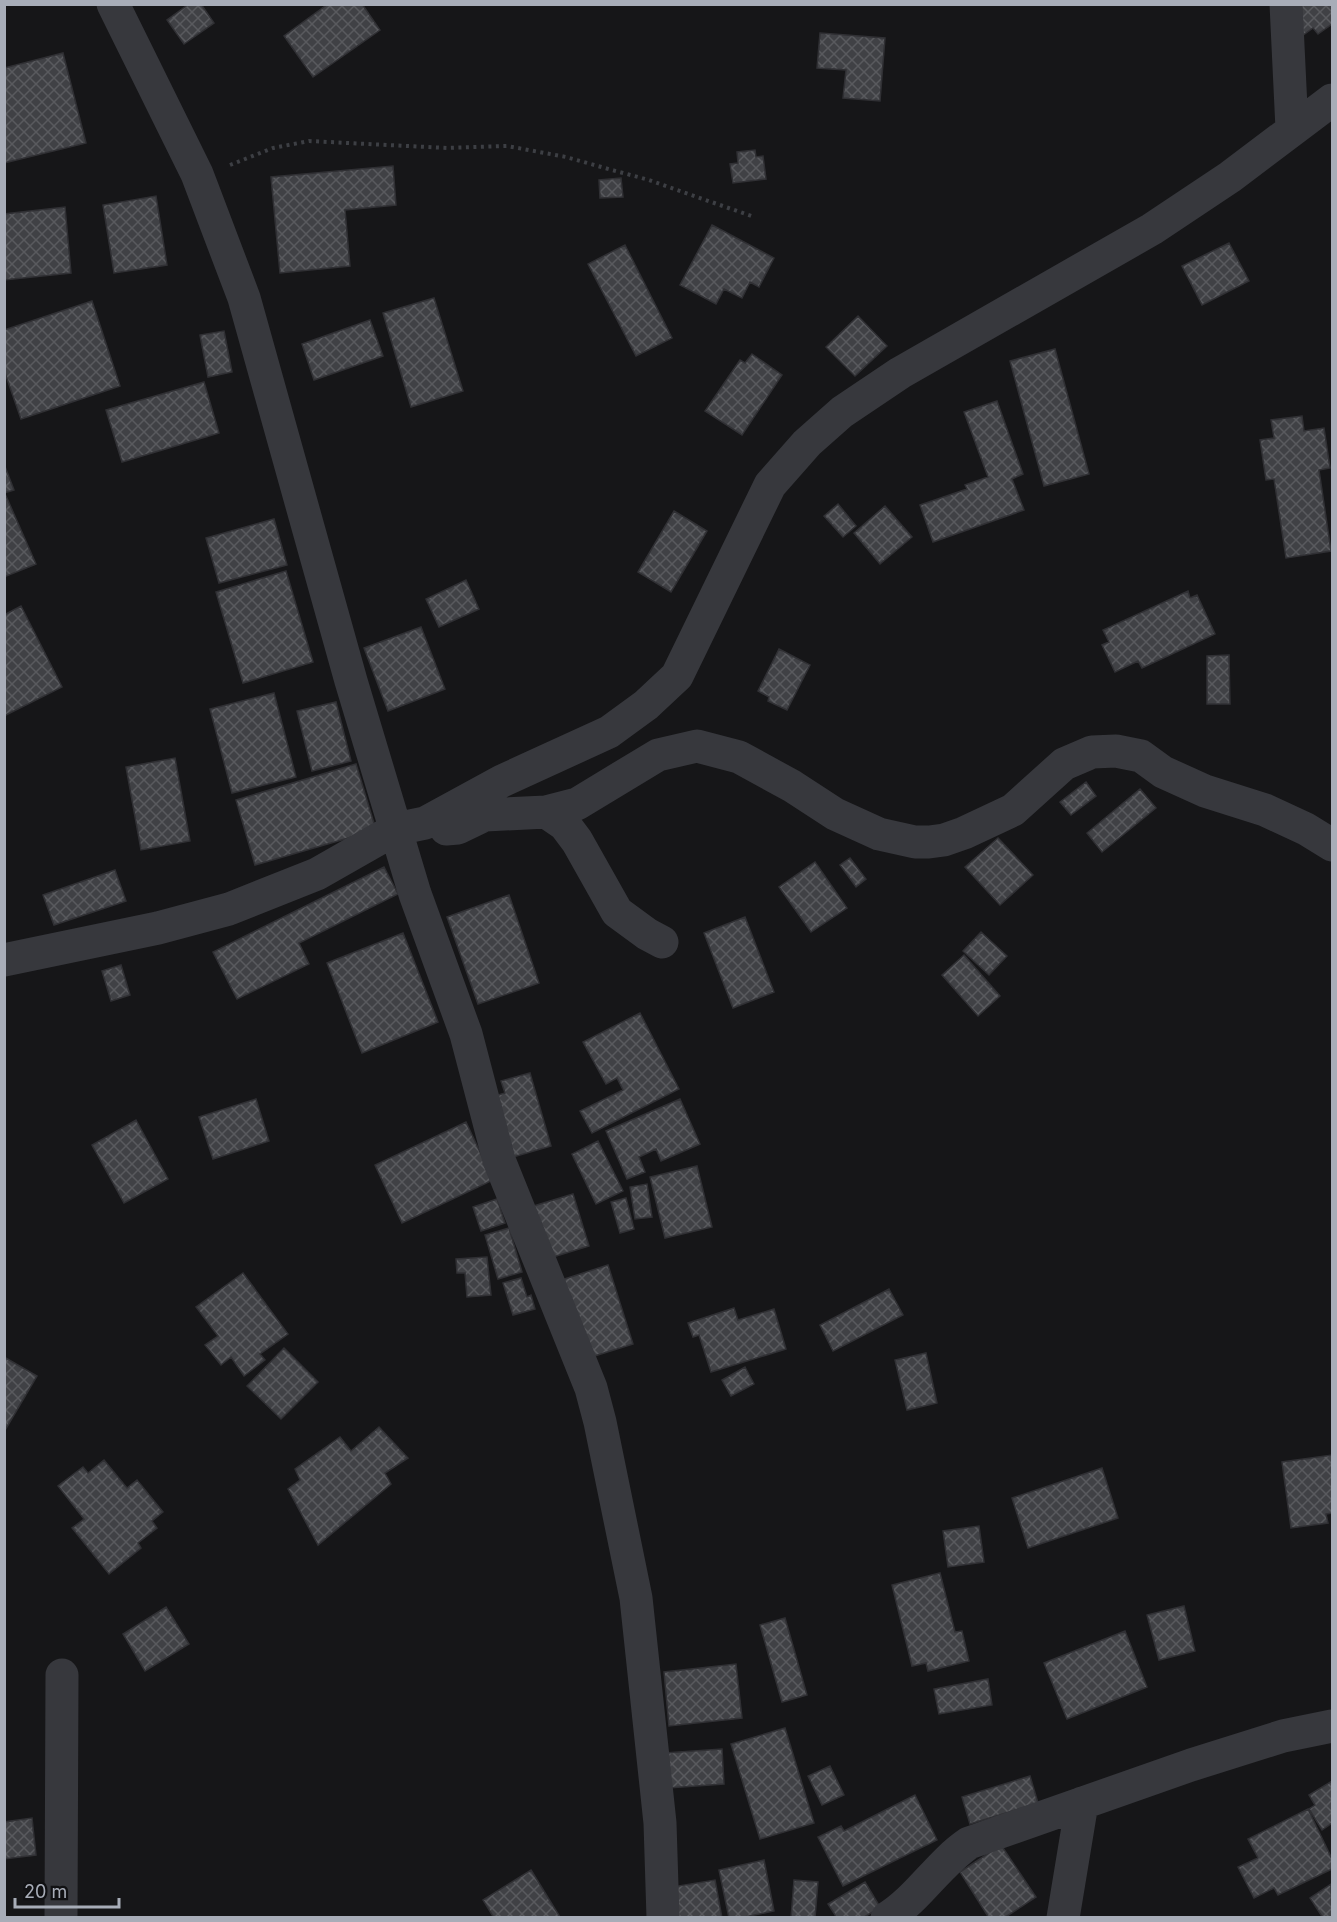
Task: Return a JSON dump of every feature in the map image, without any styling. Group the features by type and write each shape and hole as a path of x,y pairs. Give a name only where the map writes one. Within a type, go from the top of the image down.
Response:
{"street":[{"path":"113,4 197,174 244,298 351,681 410,826 415,894 466,1034 500,1160 591,1388 636,1598 660,1823 663,1917"},
{"path":"1286,4 1292,129"},
{"path":"4,960 158,928 229,909 317,874 501,781 609,732 646,705 677,676 770,485 807,443 842,412 900,373 1152,229 1230,177 1332,100"},
{"path":"410,826 438,830 458,828 485,815 546,812 577,804 658,756 697,746 739,758 792,786 835,814 879,834 915,842 928,842 944,840 964,833 1013,810 1064,764 1092,752 1116,751 1141,756 1163,772 1205,791 1265,810 1306,829 1332,845"},
{"path":"546,812 565,825 577,840 617,912 662,942"},
{"path":"61,1917 62,1675"},
{"path":"887,1917 900,1909 941,1865 969,1843 1191,1765 1283,1736 1332,1726"},
{"path":"1064,1917 1082,1803"}],"path":[{"path":"197,174 233,164 273,148 309,141 447,148 507,147 566,157 612,170 754,217"}],"building":[{"path":"189,4 201,4 214,23 184,44 167,20"},
{"path":"328,4 362,4 380,30 313,77 284,36"},
{"path":"1297,4 1332,4 1332,24 1318,34 1313,28 1302,36"},
{"path":"820,33 885,38 880,101 843,98 846,70 817,68"},
{"path":"63,53 86,143 4,163 4,68"},
{"path":"755,150 756,157 763,156 766,179 733,183 730,164 738,163 737,152"},
{"path":"393,166 396,205 345,210 350,266 280,273 271,177"},
{"path":"621,178 623,197 600,198 599,180"},
{"path":"156,196 167,265 114,273 103,205"},
{"path":"65,207 71,273 4,280 4,214"},
{"path":"712,225 774,258 759,287 750,282 742,298 724,289 716,304 680,285"},
{"path":"1229,243 1249,281 1202,305 1182,266"},
{"path":"625,245 672,338 636,356 588,264"},
{"path":"434,298 463,391 411,407 383,313"},
{"path":"92,301 120,386 21,419 4,370 4,330"},
{"path":"858,316 887,346 855,376 826,347"},
{"path":"370,320 383,356 314,380 302,344"},
{"path":"224,331 232,372 208,377 200,335"},
{"path":"1055,349 1089,474 1044,486 1010,361"},
{"path":"752,354 782,375 742,435 705,411 740,360 745,363"},
{"path":"204,382 219,433 122,462 106,410"},
{"path":"997,401 1023,474 1012,479 1024,510 933,542 920,505 967,489 965,485 988,477 964,412"},
{"path":"1302,416 1304,431 1324,428 1330,468 1319,470 1331,551 1286,558 1274,479 1266,480 1260,440 1274,438 1271,420"},
{"path":"4,464 14,490 4,493"},
{"path":"4,496 6,496 36,564 4,577"},
{"path":"838,504 856,526 843,537 824,516"},
{"path":"885,506 912,537 880,564 854,533"},
{"path":"674,511 707,531 671,592 638,572"},
{"path":"274,519 287,565 219,583 206,538"},
{"path":"286,571 313,662 243,683 216,592"},
{"path":"466,580 479,609 439,627 426,599"},
{"path":"1188,591 1190,598 1197,595 1215,634 1142,668 1138,661 1115,672 1102,645 1109,642 1103,630"},
{"path":"21,606 62,687 4,716 4,615"},
{"path":"421,627 445,689 388,711 364,648"},
{"path":"779,649 810,665 787,710 768,701 769,697 758,691"},
{"path":"1229,655 1230,704 1207,704 1207,656"},
{"path":"274,693 296,777 232,793 210,709"},
{"path":"336,702 351,761 312,771 297,711"},
{"path":"175,758 190,841 141,850 126,767"},
{"path":"356,764 376,830 255,865 236,800"},
{"path":"1086,782 1096,796 1071,815 1060,802"},
{"path":"1140,789 1156,808 1102,852 1087,833"},
{"path":"998,838 1033,875 1000,905 965,867"},
{"path":"850,858 866,879 856,887 840,865"},
{"path":"815,862 847,908 811,932 779,887"},
{"path":"384,867 398,894 299,943 309,964 237,999 213,952"},
{"path":"115,870 126,901 54,925 43,895"},
{"path":"509,895 539,983 478,1004 447,917"},
{"path":"745,917 774,992 733,1008 704,933"},
{"path":"981,932 1007,956 989,975 963,951"},
{"path":"403,933 438,1022 362,1053 327,963"},
{"path":"964,955 1000,996 978,1016 942,975"},
{"path":"121,965 130,995 111,1001 102,971"},
{"path":"640,1013 679,1089 592,1133 580,1111 623,1090 617,1078 606,1084 583,1042"},
{"path":"530,1073 551,1146 506,1159 488,1098 505,1093 501,1081"},
{"path":"256,1099 269,1141 213,1159 199,1117"},
{"path":"680,1099 700,1144 661,1161 656,1149 639,1157 645,1172 627,1179 606,1131"},
{"path":"136,1120 168,1179 124,1203 92,1145"},
{"path":"466,1122 493,1180 402,1223 375,1165"},
{"path":"598,1141 623,1191 596,1204 572,1154"},
{"path":"697,1166 712,1227 665,1238 650,1177"},
{"path":"647,1184 652,1217 635,1219 630,1187"},
{"path":"573,1194 589,1246 543,1260 527,1208"},
{"path":"626,1198 634,1229 620,1233 611,1202"},
{"path":"497,1199 505,1223 481,1231 473,1207"},
{"path":"509,1228 522,1272 498,1279 485,1235"},
{"path":"487,1257 491,1295 467,1297 465,1273 457,1273 456,1259"},
{"path":"608,1265 633,1344 588,1358 552,1283"},
{"path":"243,1273 288,1334 260,1354 265,1360 244,1376 231,1357 221,1365 205,1345 218,1336 196,1307"},
{"path":"521,1278 527,1297 531,1295 535,1309 513,1315 503,1283"},
{"path":"889,1289 903,1315 833,1351 820,1325"},
{"path":"734,1308 738,1320 774,1309 786,1349 711,1372 699,1335 693,1337 688,1323"},
{"path":"284,1348 318,1382 281,1419 247,1386"},
{"path":"926,1353 937,1403 907,1410 895,1360"},
{"path":"4,1357 37,1376 4,1432"},
{"path":"745,1367 754,1384 731,1396 722,1380"},
{"path":"379,1427 408,1458 385,1473 391,1484 318,1545 288,1489 300,1480 295,1469 340,1437 351,1451"},
{"path":"1332,1455 1332,1513 1326,1514 1328,1523 1291,1528 1282,1462"},
{"path":"104,1460 127,1488 137,1480 163,1512 152,1521 157,1528 138,1543 141,1548 109,1574 72,1528 84,1519 58,1486 83,1467 88,1473"},
{"path":"1102,1468 1118,1518 1028,1548 1012,1498"},
{"path":"979,1526 984,1562 948,1567 943,1531"},
{"path":"940,1573 955,1632 962,1631 969,1661 928,1671 926,1663 912,1666 892,1585"},
{"path":"1184,1606 1195,1651 1159,1660 1147,1615"},
{"path":"166,1607 189,1644 145,1671 123,1634"},
{"path":"785,1618 807,1695 782,1702 760,1625"},
{"path":"1125,1631 1147,1687 1067,1719 1044,1663"},
{"path":"736,1664 742,1718 669,1726 664,1672"},
{"path":"988,1679 992,1705 939,1714 934,1689"},
{"path":"785,1728 814,1823 760,1839 731,1744"},
{"path":"722,1749 724,1784 668,1788 665,1753"},
{"path":"830,1766 844,1795 822,1805 808,1776"},
{"path":"1030,1776 1038,1803 970,1824 962,1797"},
{"path":"1332,1781 1332,1823 1322,1830 1309,1809 1315,1805 1309,1795"},
{"path":"915,1795 937,1840 843,1886 818,1837 841,1826 844,1831"},
{"path":"1308,1809 1332,1859 1332,1869 1278,1895 1274,1888 1254,1898 1238,1867 1258,1858 1248,1839"},
{"path":"32,1818 36,1855 4,1859 4,1822"},
{"path":"1001,1845 1036,1897 1004,1918 989,1918 960,1872"},
{"path":"764,1860 774,1911 729,1918 719,1870"},
{"path":"531,1870 560,1917 494,1918 483,1900"},
{"path":"715,1880 722,1918 677,1918 672,1887"},
{"path":"794,1880 818,1882 815,1918 791,1918"},
{"path":"865,1882 880,1907 863,1918 837,1918 828,1904"},
{"path":"1331,1884 1332,1918 1323,1918 1310,1898"}]}
